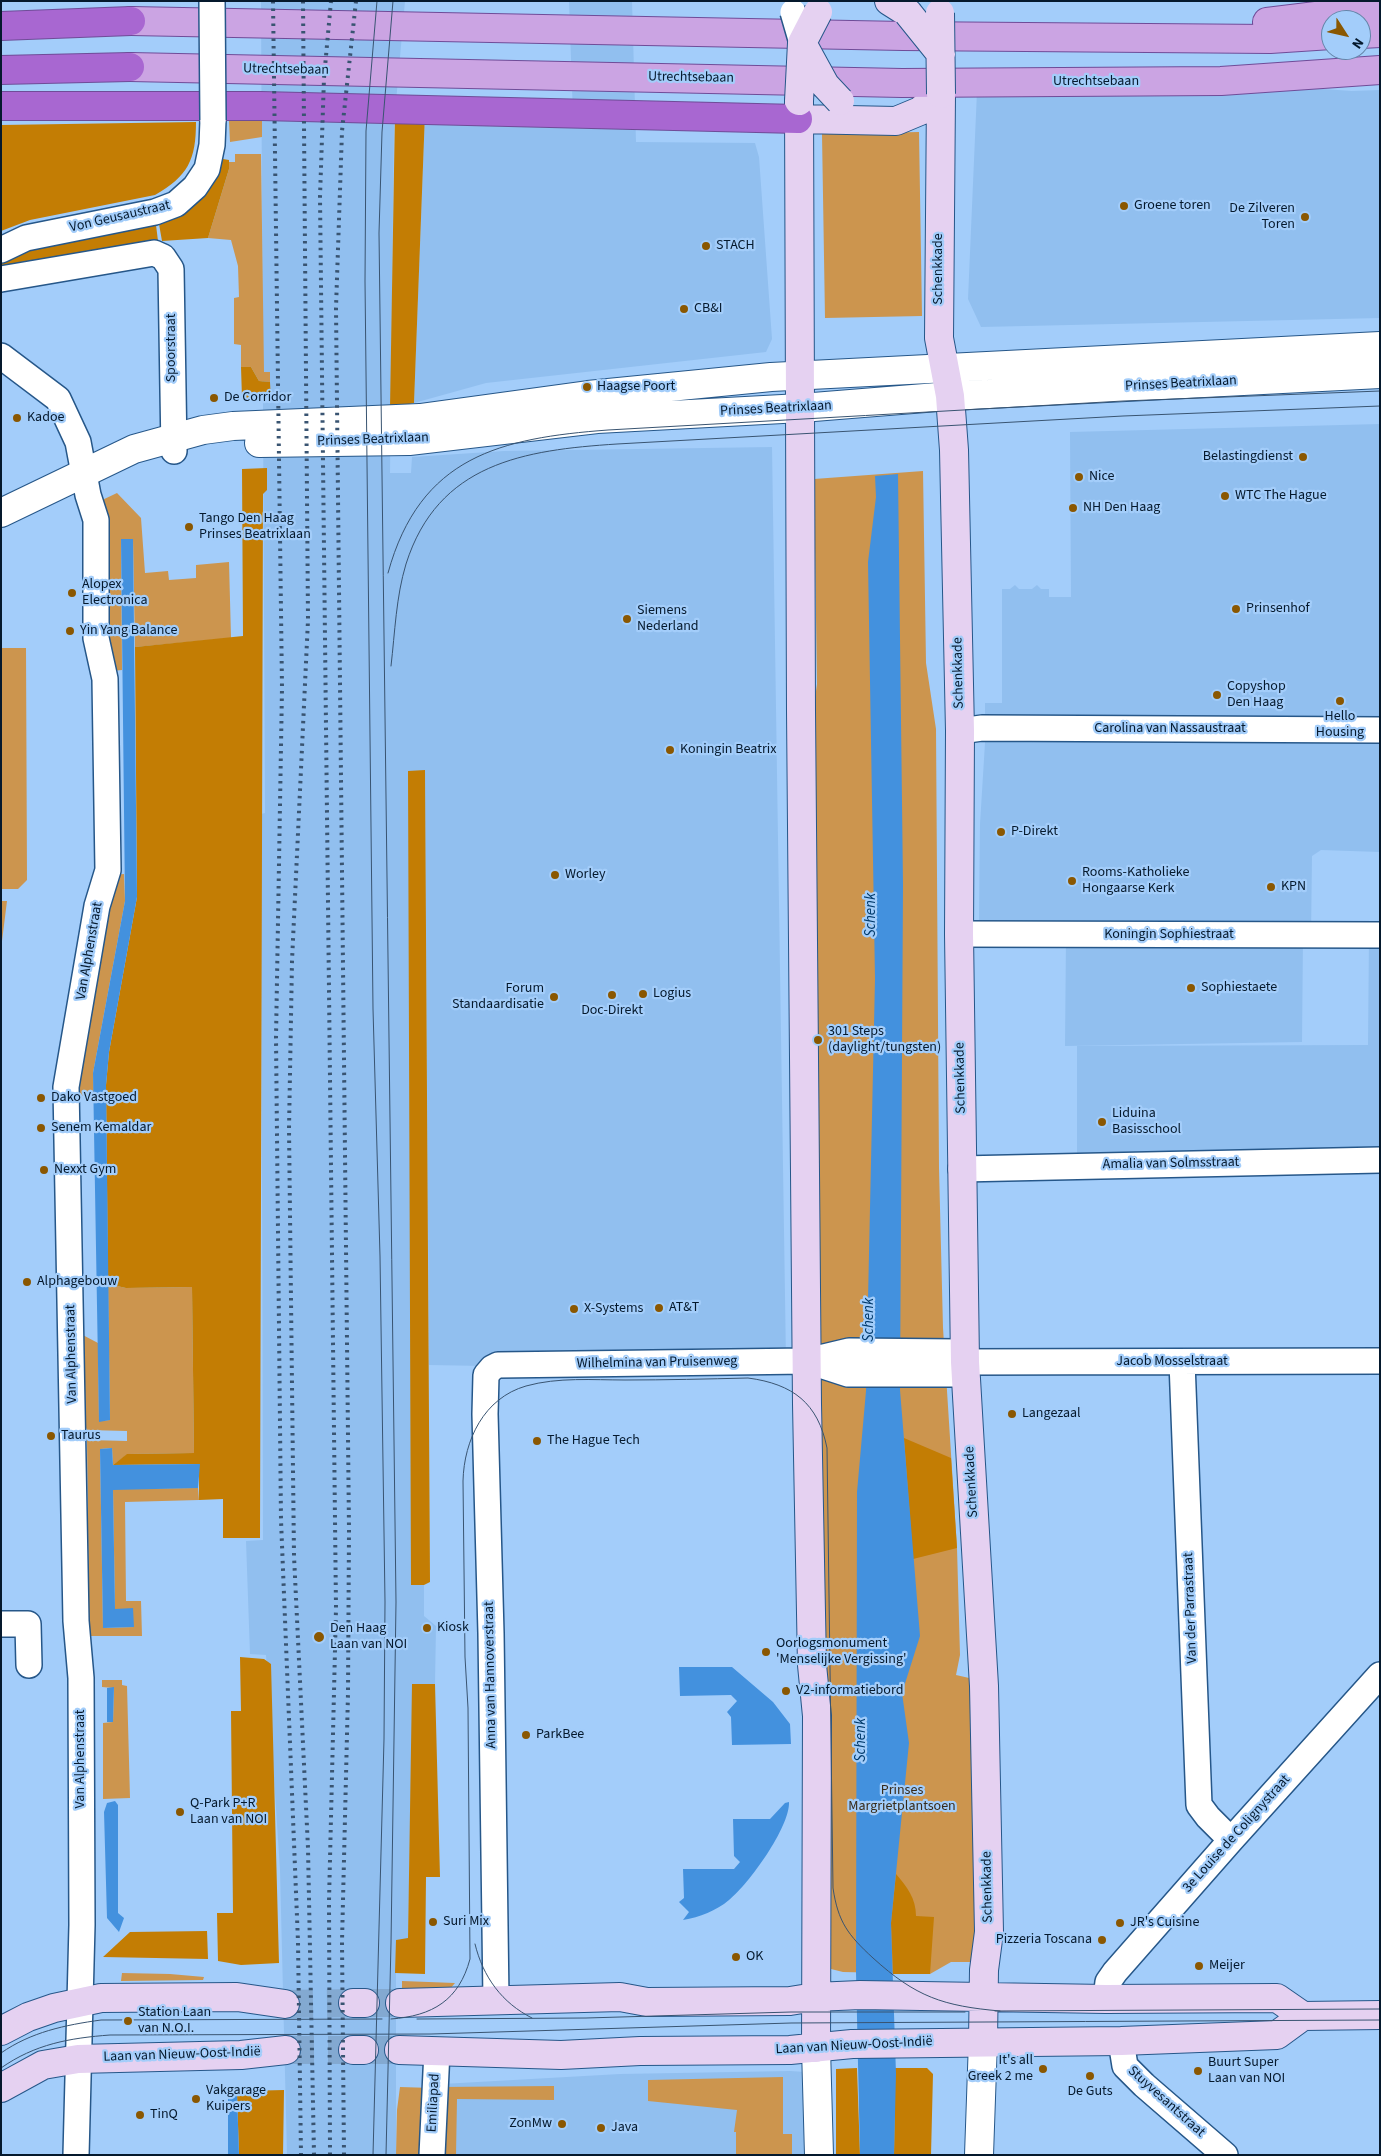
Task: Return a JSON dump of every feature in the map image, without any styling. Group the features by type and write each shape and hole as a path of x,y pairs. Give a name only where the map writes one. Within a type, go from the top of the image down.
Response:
{"highway":[{"path":"1,26 131,21"},
{"name":"Utrechtsebaan","path":"1,70 130,67"},
{"path":"1,106 799,110"}],"main road":[{"path":"806,7 802,43 799,110 801,721 807,1361 812,1665 817,1716 816,2048"},
{"path":"899,7 941,54"},
{"name":"Schenkkade","path":"939,7 941,54 937,100 939,338 950,396 955,475 960,731 959,934 965,1362 984,1686 989,1932 983,1997 983,2041"},
{"path":"1148,36 1380,8"},
{"path":"131,21 902,36 1148,36 1270,39 1321,36"},
{"path":"802,43 825,85 859,120"},
{"name":"Utrechtsebaan","path":"130,67 902,82 1221,82 1380,70"},
{"path":"1221,82 1380,90"},
{"path":"799,110 859,120 896,121 920,111 937,100"},
{"path":"400,2003 496,1988 620,1997 647,2002 790,2001 815,1997 854,1995 1106,1999 1277,1998 1302,2016 1380,2015"},
{"path":"1,2031 28,2017 54,2008 110,1998 237,1997 285,2004"},
{"name":"Laan van Nieuw-Oost-Indië","path":"399,2050 562,2055 640,2051 790,2050 852,2044 983,2041 1121,2042 1277,2035 1302,2016"},
{"name":"Laan van Nieuw-Oost-Indië","path":"1,2088 43,2065 78,2059 241,2055 286,2050"}],"street":[{"name":"Von Geusaustraat","path":"1,250 26,238 155,212 176,204 195,188 207,169 212,145 212,1"},
{"name":"Spoorstraat","path":"1,279 154,253 163,257 171,269 174,444"},
{"name":"Prinses Beatrixlaan","path":"174,444 203,430 239,425 420,418 606,393 801,375 1380,346"},
{"name":"Van Alphenstraat","path":"1,356 58,399 78,442 83,473 96,520 96,638 105,679 108,870 97,906 66,1087 76,1641 81,1678 82,1925 76,2155"},
{"name":"Prinses Beatrixlaan","path":"174,444 409,441 597,419 801,408 950,396 1380,374"},
{"path":"1,514 83,473 174,444"},
{"name":"Carolina van Nassaustraat","path":"960,731 982,728 1380,730"},
{"name":"Koningin Sophiestraat","path":"959,934 1380,935"},
{"name":"Amalia van Solmsstraat","path":"961,1169 1380,1160"},
{"name":"Wilhelmina van Pruisenweg","path":"507,1365 807,1361 848,1363 904,1362 958,1352 965,1362"},
{"name":"Jacob Mosselstraat","path":"965,1362 1380,1361"},
{"name":"Van der Parrastraat","path":"1182,1362 1199,1804 1208,1818 1231,1840"},
{"name":"Anna van Hannoverstraat","path":"496,1988 485,1396 486,1375 492,1368 498,1365 507,1365"},
{"path":"1,1624 28,1624 29,1665"},
{"name":"3e Louise de Colignystraat","path":"1106,1999 1108,1982 1115,1972 1380,1675"},
{"name":"Schenkkade","path":"979,2155 983,2041"},
{"name":"Stuyvesantstraat","path":"1121,2042 1125,2066 1225,2155"},
{"path":"816,2048 819,2155"},
{"name":"Emiliapad","path":"432,2155 437,2051"}],"shaded area":[{"path":"261,1 405,1 394,124 390,473 411,473 412,457 504,451 772,447 786,1361 485,1366 429,1365 425,770 411,1325 411,1585 424,1585 424,1616 436,1626 435,1684 413,1684 408,1939 396,1940 396,2155 287,2155 280,1870 266,1655 250,1654 246,1541 263,1540 261,814 265,813"},
{"path":"569,1 632,1 636,142 755,143 759,157 772,339 766,352 486,383 414,403 425,113 573,116"},
{"path":"1221,82 1352,91 1380,90 1380,318 981,327 968,299 977,91"},
{"path":"395,112 425,113 414,403 390,408"},
{"path":"196,122 194,147 188,166 175,181 155,195 30,220 1,231 1,125"},
{"path":"223,159 229,160 229,169 208,238 162,241 159,224 182,213 200,200 213,182"},
{"path":"156,225 158,241 1,269 1,264 30,250"},
{"path":"241,367 251,367 259,381 270,382 271,401 246,401 242,398"},
{"path":"1380,424 1380,852 1321,850 1312,856 1311,935 1065,932 979,920 980,824 985,743 985,703 1002,703 1002,589 1010,589 1015,585 1019,589 1032,589 1037,585 1041,589 1049,589 1049,597 1071,597 1070,432"},
{"path":"267,468 267,490 263,494 260,1538 223,1538 223,1499 199,1500 199,1464 113,1465 127,1454 194,1453 192,1287 126,1288 108,1284 106,1085 109,1052 137,897 135,647 243,636 242,469"},
{"path":"425,770 430,1582 424,1585 411,1585 408,771"},
{"path":"1380,922 1380,1157 1077,1165 1077,1046 1368,1045 1369,937"},
{"path":"1303,936 1302,1042 1065,1046 1066,938"},
{"path":"904,1438 951,1458 957,1548 913,1559"},
{"path":"240,1657 264,1659 271,1664 279,1963 241,1965 218,1961 217,1913 233,1913 231,1711 241,1711"},
{"path":"412,1684 435,1684 440,1877 426,1877 425,1974 395,1973 396,1940 408,1938"},
{"path":"896,1874 913,1898 916,1916 934,1917 930,1974 893,1974 891,1923"},
{"path":"207,1931 208,1959 103,1957 130,1932"},
{"path":"857,2068 860,2155 836,2155 836,2069"},
{"path":"895,2068 927,2068 933,2074 931,2155 894,2155"},
{"path":"805,2072 805,2155 440,2155 442,2084 620,2074"},
{"path":"284,2090 283,2155 239,2155 237,2094 244,2091"}],"green space":[{"path":"262,120 262,137 230,142 229,121"},
{"path":"919,132 922,316 825,318 822,134"},
{"path":"235,154 261,154 264,372 270,372 270,382 259,381 251,367 241,367 241,345 234,344 234,298 239,297 238,266 231,240 208,238 229,169 229,162 235,162"},
{"name":"Prinses Margrietplantsoen","path":"923,471 926,663 936,729 939,1168 943,1328 957,1548 960,1655 956,1675 978,1680 980,1962 951,1962 930,1974 843,1972 831,1969 826,1832 810,734 817,684 814,479"},
{"path":"117,493 141,518 145,573 168,571 169,580 196,578 196,565 229,562 231,638 135,647 133,539 121,539 122,670 111,671 98,502"},
{"path":"1,648 26,648 27,880 18,889 1,889"},
{"path":"124,874 125,901 93,1073 94,1097 88,1099 73,1090 113,875"},
{"path":"1,901 7,901 1,949"},
{"path":"108,1284 126,1288 192,1287 194,1453 128,1454 113,1465 112,1448 100,1449 103,1628 134,1627 115,1609 113,1489 198,1488 199,1500 125,1502 126,1601 141,1601 142,1636 87,1636 86,1614 89,1614 87,1440 127,1441 127,1431 87,1430 85,1425 84,1352 77,1332 98,1343 99,1421 110,1420"},
{"path":"102,1680 122,1680 122,1685 127,1686 130,1798 103,1799 103,1723 113,1722 114,1688 102,1687"},
{"path":"122,1973 204,1977 203,1980 121,1981"},
{"path":"402,1981 455,1983 449,1990 402,1995"},
{"path":"783,2077 783,2134 792,2134 792,2155 736,2155 736,2132 734,2132 737,2110 648,2101 648,2080"},
{"path":"554,2086 554,2100 457,2099 456,2155 439,2155 440,2087"},
{"path":"400,2087 432,2088 427,2155 396,2155 397,2110"}],"water":[{"name":"Schenk","path":"898,474 903,885 900,1390 920,1636 902,1693 909,1743 891,1923 896,2074 894,2155 860,2155 856,1972 857,1492 866,1391 875,979 868,562 876,497 875,476"},
{"path":"121,539 133,539 137,897 109,1052 106,1085 110,1420 99,1422 93,1073 125,901"},
{"path":"112,1448 113,1465 200,1464 198,1488 113,1490 115,1609 133,1608 134,1627 103,1628 100,1449"},
{"path":"679,1667 732,1667 773,1702 790,1724 791,1744 732,1745 731,1717 727,1712 737,1701 731,1695 680,1696"},
{"path":"114,1687 113,1722 107,1722 107,1688"},
{"path":"115,1801 118,1805 118,1913 124,1918 119,1932 107,1918 104,1812 107,1803"},
{"path":"789,1802 788,1813 776,1840 747,1881 724,1904 702,1915 683,1920 689,1912 679,1902 684,1898 683,1869 734,1869 740,1862 734,1856 733,1819 770,1819 785,1803"},
{"path":"228,2093 237,2094 239,2155 228,2155"}],"tunnel":[{"path":"285,2004 353,2003"},
{"path":"365,2003 400,2003"},
{"path":"286,2050 353,2050"},
{"path":"364,2050 399,2050"}],"tram line":[{"path":"373,2155 384,1739 385,1602 380,1256 373,1009 365,281 366,131 377,1"},
{"path":"386,2155 396,1602 379,233 382,132 393,1"},
{"path":"388,573 402,534 421,502 443,478 470,461 500,448 533,439 608,430 1123,401 1380,391"},
{"path":"391,666 398,602 403,576 420,530 439,503 462,483 489,468 518,458 549,451 617,444 1123,416 1380,406"},
{"path":"391,2019 420,2014 432,2010 442,2003 459,1985 470,1959 468,1708 465,1657 463,1481 467,1451 479,1423 499,1400 511,1392 538,1383 576,1380 748,1378 778,1385 801,1398 810,1408 823,1432 827,1448 833,1888 838,1910 845,1927 857,1942 888,1971 917,1991 962,2006 1000,2011"},
{"path":"475,1944 483,1967 495,1988 512,2005 532,2018"},
{"path":"995,2011 1380,2009"},
{"path":"417,2019 586,2018 791,2012 965,2012"},
{"path":"1,2053 24,2040 49,2030 101,2020 382,2019"},
{"path":"1,2068 27,2053 53,2044 67,2040 110,2035 431,2034 791,2023 1380,2020"}],"railway":[{"path":"273,1 282,688 276,1038 281,1520 298,1942 301,2155"},
{"path":"303,1 308,620 292,961 289,1129 294,1556 308,1848 314,2155"},
{"path":"330,2155 329,1901 336,1608 320,197 324,78 331,1"},
{"path":"344,2155 342,1942 348,1693 349,1530 336,308 342,131 356,1"}],"place":[{"name":"Groene toren","path":"1124,206"},
{"name":"De Zilveren Toren","path":"1305,217"},
{"name":"STACH","path":"706,246"},
{"name":"CB&I","path":"684,309"},
{"name":"Haagse Poort","path":"587,387"},
{"name":"De Corridor","path":"214,398"},
{"name":"Kadoe","path":"17,418"},
{"name":"Belastingdienst","path":"1303,457"},
{"name":"Nice","path":"1079,477"},
{"name":"WTC The Hague","path":"1225,496"},
{"name":"NH Den Haag","path":"1073,508"},
{"name":"Tango Den Haag Prinses Beatrixlaan","path":"189,527"},
{"name":"Alopex Electronica","path":"72,593"},
{"name":"Prinsenhof","path":"1236,609"},
{"name":"Siemens Nederland","path":"627,619"},
{"name":"Yin Yang Balance","path":"70,631"},
{"name":"Copyshop Den Haag","path":"1217,695"},
{"name":"Hello Housing","path":"1340,701"},
{"name":"Koningin Beatrix","path":"670,750"},
{"name":"P-Direkt","path":"1001,832"},
{"name":"Worley","path":"555,875"},
{"name":"Rooms-Katholieke Hongaarse Kerk","path":"1072,881"},
{"name":"KPN","path":"1271,887"},
{"name":"Sophiestaete","path":"1191,988"},
{"name":"Logius","path":"643,994"},
{"name":"Doc-Direkt","path":"612,995"},
{"name":"Forum Standaardisatie","path":"554,997"},
{"name":"301 Steps (daylight/tungsten)","path":"818,1040"},
{"name":"Dako Vastgoed","path":"41,1098"},
{"name":"Liduina Basisschool","path":"1102,1122"},
{"name":"Senem Kemaldar","path":"41,1128"},
{"name":"Nexxt Gym","path":"44,1170"},
{"name":"Alphagebouw","path":"27,1282"},
{"name":"AT&T","path":"659,1308"},
{"name":"X-Systems","path":"574,1309"},
{"name":"Langezaal","path":"1012,1414"},
{"name":"Taurus","path":"51,1436"},
{"name":"The Hague Tech","path":"537,1441"},
{"name":"Kiosk","path":"427,1628"},
{"name":"Den Haag Laan van NOI","path":"319,1637"},
{"name":"Oorlogsmonument 'Menselijke Vergissing'","path":"766,1652"},
{"name":"V2-informatiebord","path":"786,1691"},
{"name":"ParkBee","path":"526,1735"},
{"name":"Q-Park P+R Laan van NOI","path":"180,1812"},
{"name":"Suri Mix","path":"433,1922"},
{"name":"JR's Cuisine","path":"1120,1923"},
{"name":"Pizzeria Toscana","path":"1102,1940"},
{"name":"OK","path":"736,1957"},
{"name":"Meijer","path":"1199,1966"},
{"name":"Station Laan van N.O.I.","path":"128,2021"},
{"name":"It's all Greek 2 me","path":"1043,2069"},
{"name":"Buurt Super Laan van NOI","path":"1198,2071"},
{"name":"De Guts","path":"1090,2076"},
{"name":"Vakgarage Kuipers","path":"196,2099"},
{"name":"TinQ","path":"140,2115"},
{"name":"ZonMw","path":"562,2124"},
{"name":"Java","path":"601,2128"}]}
